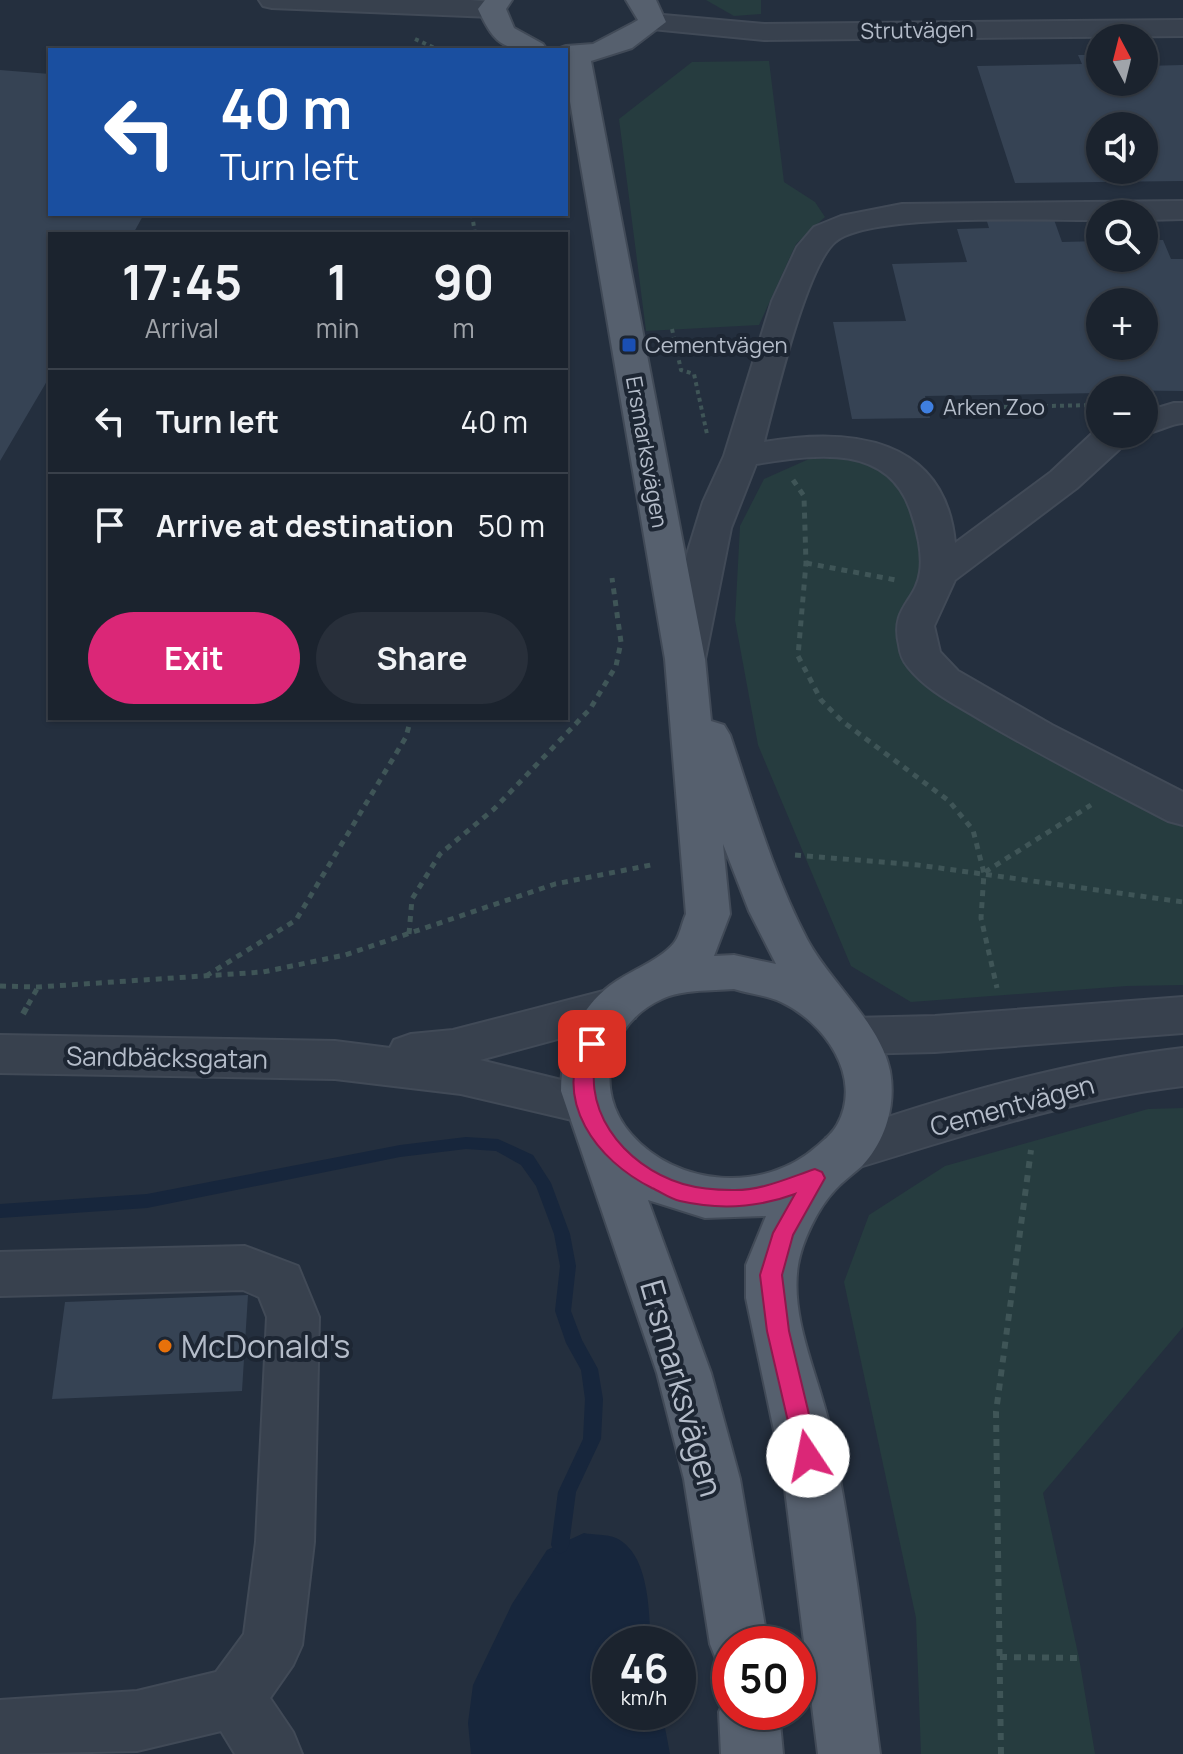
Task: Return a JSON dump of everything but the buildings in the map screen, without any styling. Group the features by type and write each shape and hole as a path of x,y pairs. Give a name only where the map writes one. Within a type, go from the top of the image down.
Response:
{"main road":[{"path":"496,5 503,33 529,48"},
{"path":"571,55 626,43 645,11"},
{"name":"Ersmarksvägen","path":"571,55 685,659 708,914 693,953 634,995"},
{"name":"Ersmarksvägen","path":"685,659 736,816 778,926 805,978 840,1021"},
{"path":"829,1165 767,1195 733,1199 680,1192 638,1171 593,1121 583,1063 600,1025 634,995 694,975 734,972 798,989 840,1021 864,1058 870,1094 860,1132 829,1165 783,1233 771,1275 778,1331 803,1429 830,1588 849,1754"},
{"name":"Ersmarksvägen","path":"593,1121 684,1373 712,1479 736,1626"},
{"path":"750,1730 752,1754"}],"street":[{"path":"272,0 496,5"},
{"name":"Strutvägen","path":"645,11 764,32 1183,28"},
{"path":"685,659 706,549 732,473 742,456 773,351 809,249 823,234 871,218 933,211 1183,210"},
{"path":"1158,419 1183,413"},
{"path":"742,456 836,444 887,456 913,475 930,507 939,538 936,580 914,626 921,657 952,685 1125,783 1183,810"},
{"path":"936,580 1064,480 1098,448"},
{"path":"335,1060 453,1049 634,995"},
{"path":"840,1021 935,1034 1183,1015"},
{"name":"Sandbäcksgatan","path":"1,1056 335,1060"},
{"path":"335,1060 461,1075 593,1121"},
{"name":"Cementvägen","path":"829,1165 1033,1097 1145,1070 1183,1067"},
{"path":"0,1274 245,1268 280,1282 293,1317 285,1542 272,1645 234,1698 137,1721 0,1730"},
{"path":"234,1698 271,1754"}],"path":[{"path":"672,329 681,370 694,374 706,432 715,449 775,465 793,480 804,496 806,563 798,656 821,700 842,721 949,801 973,830 984,873 981,918 997,988"},
{"path":"956,408 1086,405"},
{"path":"806,563 936,580"},
{"path":"409,934 412,899 440,854 494,809 581,719 616,666 621,642 612,578"},
{"path":"204,977 296,920 406,737 410,720"},
{"path":"984,873 1021,853 1125,783"},
{"path":"787,855 826,856 984,873 1183,902"},
{"path":"0,986 263,972 345,955 555,884 656,864"},
{"path":"1001,1754 996,1412 1031,1150"},
{"path":"1000,1657 1079,1658"}],"green space":[{"path":"706,0 761,0 761,14 734,16"},
{"path":"769,61 784,182 815,202 825,217 796,244 759,325 646,331 619,119 692,62"},
{"path":"809,459 860,459 897,479 916,512 927,556 921,657 1183,810 1183,985 1127,986 911,1002 851,966 758,745 735,620 740,526 764,479"},
{"path":"1183,1108 1183,1327 1043,1493 1079,1658 1095,1754 921,1754 916,1618 844,1282 869,1215 945,1166 1148,1109"}],"water":[{"path":"584,1533 616,1538 636,1557 646,1585 650,1626 592,1626 592,1730 665,1730 670,1754 471,1754 468,1723 473,1685 512,1604 547,1550"}],"waterway":[{"path":"0,1211 147,1201 400,1151 466,1143 498,1145 527,1160 543,1183 562,1234 568,1266 563,1311 574,1343 589,1369 594,1399 592,1439 567,1492 560,1545"}],"place":[{"name":"Cementvägen","path":"629,345"},
{"name":"Arken Zoo","path":"927,407"},
{"name":"McDonald's","path":"165,1346"}],"route":[{"path":"592,1044 583,1063 585,1104 601,1138 638,1171 680,1192 733,1199 767,1195 815,1178 783,1233 771,1275 778,1331 808,1456"}]}
